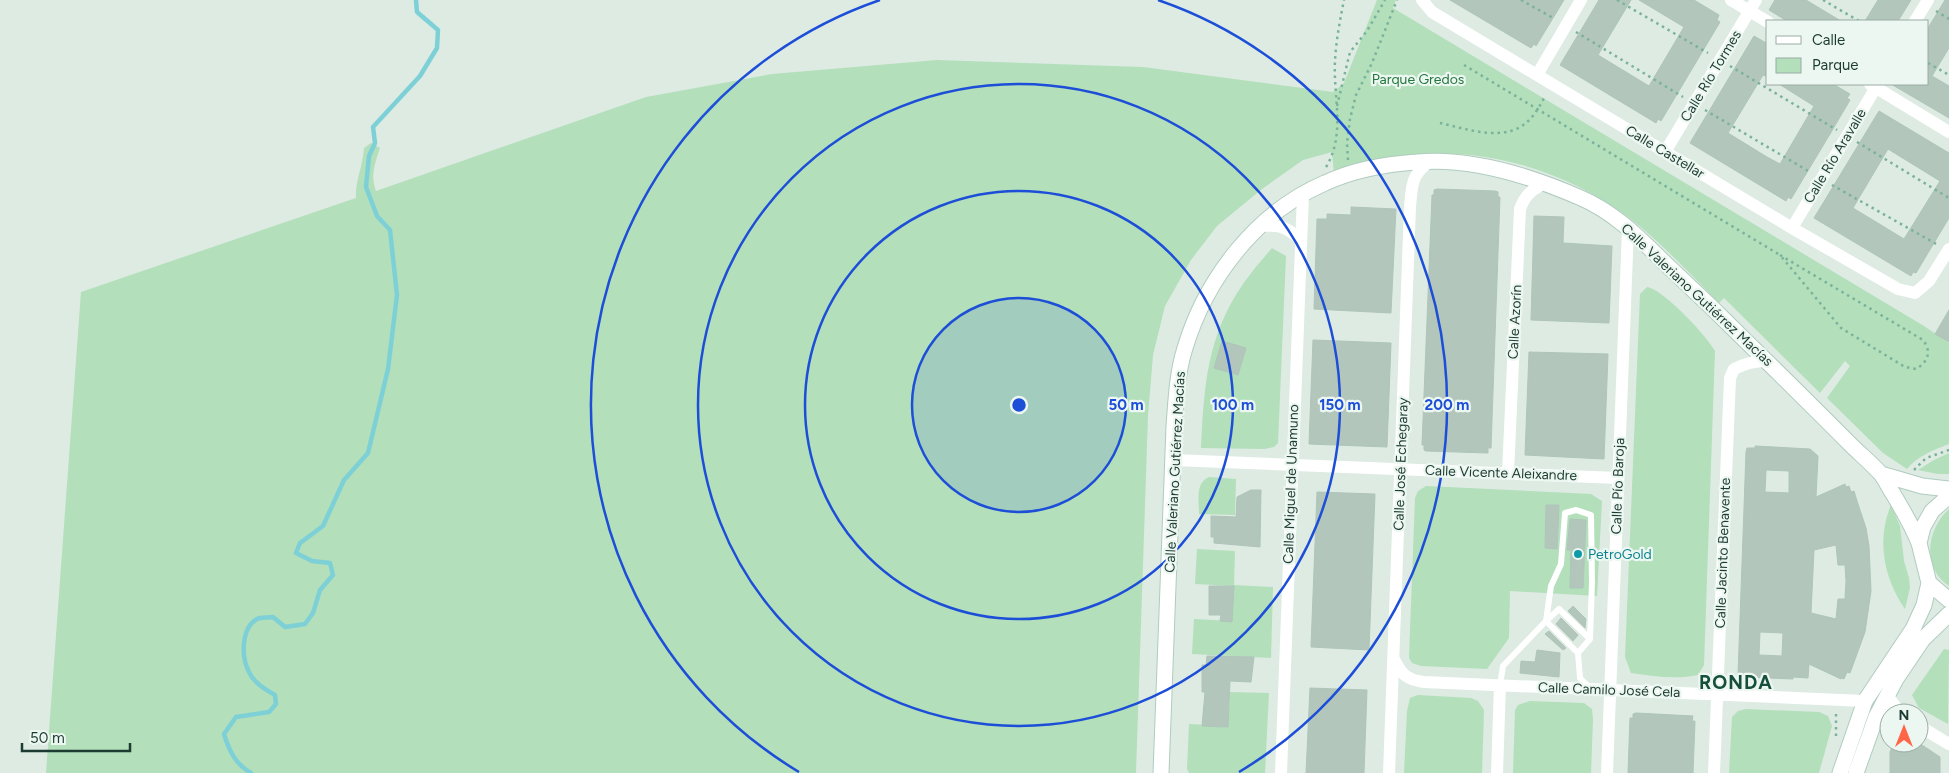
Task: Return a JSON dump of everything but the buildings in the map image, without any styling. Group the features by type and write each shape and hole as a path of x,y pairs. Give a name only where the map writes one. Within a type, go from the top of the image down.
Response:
{"main road":[{"name":"Calle Valeriano Gutiérrez Macías","path":"1161,773 1178,379 1184,350 1194,320 1206,294 1224,267 1260,226 1303,194 1324,183 1359,170 1418,162 1492,168 1546,183 1584,199 1612,216 1628,228 1881,474 1912,527 1919,543 1929,583"},
{"name":"Calle Valeriano Gutiérrez Macías","path":"1881,474 1922,486 1949,489"},
{"path":"1919,543 1923,527 1932,511 1949,496"},
{"path":"1840,773 1865,701 1913,628 1924,605 1929,583 1949,600"},
{"path":"1856,773 1876,717 1888,695 1923,639 1949,614"}],"street":[{"name":"Calle Castellar","path":"1422,0 1432,12 1792,228 1898,289 1915,293 1929,282 1948,250"},
{"path":"1537,75 1581,0"},
{"path":"1731,0 1753,6 1766,20"},
{"path":"1916,20 1928,0"},
{"name":"Calle Río Tormes","path":"1666,152 1753,6"},
{"path":"1874,85 1949,132"},
{"name":"Calle Río Aravalle","path":"1792,228 1847,136 1874,85"},
{"name":"Calle José Echegaray","path":"1389,773 1412,186 1419,169 1429,162"},
{"name":"Calle Azorín","path":"1508,473 1520,209 1524,198 1534,188 1546,183"},
{"name":"Calle Miguel de Unamuno","path":"1281,773 1303,194"},
{"path":"1260,226 1278,225 1290,230 1300,239"},
{"name":"Calle Pío Baroja","path":"1607,773 1628,228"},
{"name":"Calle Jacinto Benavente","path":"1714,773 1730,378 1734,369 1743,364 1752,361 1766,361"},
{"name":"Calle Vicente Aleixandre","path":"1174,460 1618,478"},
{"name":"Calle Camilo José Cela","path":"1393,659 1401,673 1412,681 1717,694 1820,703 1865,701"},
{"path":"1497,773 1500,685"},
{"path":"1888,695 1893,703"},
{"path":"1929,732 1949,744"}],"lane":[{"path":"1546,621 1551,586 1561,564 1565,513 1576,510 1591,515 1592,582 1590,639 1578,653"},
{"path":"1500,685 1503,666 1559,609 1590,639"},
{"path":"1546,621 1578,653 1580,678 1591,689"}],"path":[{"path":"1324,183 1321,177 1336,147 1338,130 1335,61 1344,0"},
{"path":"1336,109 1350,52 1367,31 1385,0"},
{"path":"1348,165 1347,143 1350,118 1356,95 1372,63 1397,0"},
{"path":"1521,0 1821,179 1948,250"},
{"path":"1617,0 1949,198"},
{"path":"1823,0 1857,20"},
{"path":"1929,63 1949,75"},
{"path":"1464,65 1923,340 1928,346 1928,356 1925,363 1916,369 1905,367 1841,328 1780,255"},
{"path":"1440,123 1498,134 1518,128 1530,120 1553,84"},
{"path":"1908,476 1926,458 1949,450"},
{"path":"1820,703 1837,712 1835,739"}],"green space":[{"name":"Parque Gredos","path":"1377,0 1396,0 1393,8 1924,326 1949,343 1949,444 1921,457 1907,469 1883,453 1827,398 1850,366 1845,361 1820,393 1724,298 1719,303 1675,258 1628,217 1603,200 1577,186 1550,174 1521,165 1463,154 1403,156 1334,173 1332,152 1303,160 1262,189 1217,226 1191,260 1165,306 1153,355 1148,415 1136,773 46,773 81,292 356,198 364,148 371,143 380,148 373,175 376,191 646,97 772,74 937,60 1143,67 1333,92 1344,83"},
{"path":"1272,248 1286,256 1278,443 1274,447 1264,449 1201,448 1206,383 1215,342 1231,303 1246,279"},
{"path":"1647,287 1673,304 1694,325 1715,351 1704,665 1698,675 1681,677 1631,673 1625,657 1640,294"},
{"path":"1949,453 1949,474 1918,470 1934,460"},
{"path":"1209,477 1236,479 1235,515 1199,514 1198,498 1200,488 1202,483"},
{"path":"1426,486 1591,494 1602,501 1597,596 1510,591 1509,638 1487,669 1421,666 1412,663 1409,658 1415,498 1418,491"},
{"path":"1891,505 1900,526 1904,561 1909,578 1910,588 1905,609 1892,585 1884,559 1884,532 1886,518"},
{"path":"1949,509 1949,586 1934,569 1930,548 1936,527"},
{"path":"1197,549 1235,551 1234,585 1273,587 1271,658 1192,654 1194,619 1232,621 1234,586 1195,584"},
{"path":"1944,649 1949,650 1948,724 1929,714 1929,703 1916,703 1912,695"},
{"path":"1230,692 1269,693 1265,773 1189,773 1187,769 1189,724 1228,726"},
{"path":"1418,695 1471,698 1478,701 1484,710 1482,773 1404,773 1407,711 1410,698"},
{"path":"1530,701 1584,703 1592,709 1591,773 1513,773 1515,710 1518,705"},
{"path":"1746,709 1819,712 1828,716 1832,726 1819,773 1729,773 1732,717 1738,711"}],"waterway":[{"path":"251,773 233,756 224,734 236,717 269,712 276,704 275,695 257,683 246,666 245,636 252,623 259,618 273,617 285,627 305,624 313,613 320,590 333,575 330,563 312,561 296,553 300,543 323,526 344,480 368,453 388,369 397,295 390,230 377,216 366,187 369,156 375,143 373,127 420,76 437,48 438,30 417,12 416,0"}],"place":[{"name":"PetroGold","path":"1578,554"}],"district":[{"name":"RONDA","path":"1736,682"}]}
